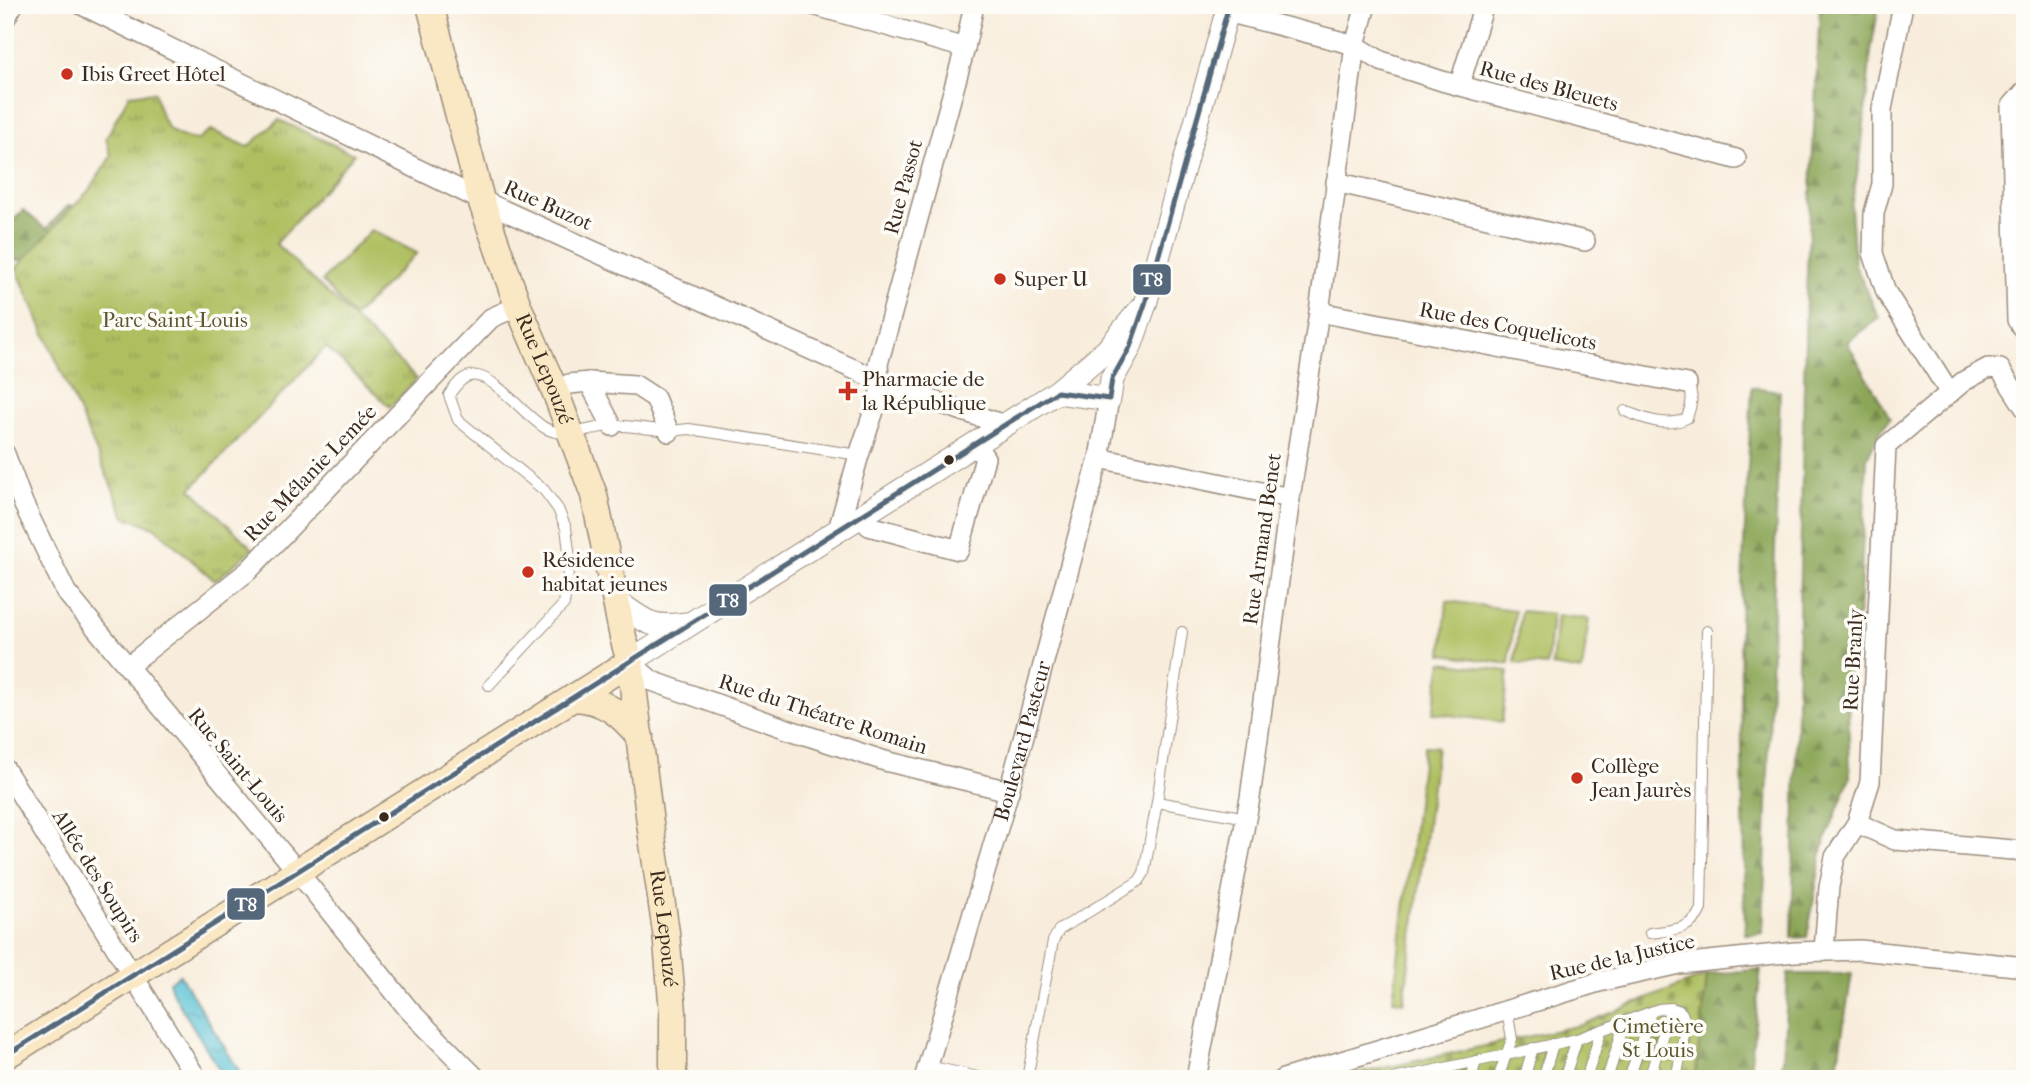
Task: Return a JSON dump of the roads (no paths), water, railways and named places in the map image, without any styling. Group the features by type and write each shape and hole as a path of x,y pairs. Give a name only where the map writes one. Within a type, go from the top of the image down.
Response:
{"main road":[{"name":"Rue Lepouzé","path":"430,5 481,200 518,306 555,391 594,495 630,662 666,932 673,1012 673,1079"},
{"path":"5,1056 35,1032 134,976 298,872 507,733 573,698 630,662"},
{"path":"573,698 592,698 627,722 640,737"}],"street":[{"path":"5,19 13,5"},
{"name":"Rue Buzot","path":"82,5 481,200 881,381 1004,425"},
{"path":"813,5 965,48"},
{"name":"Rue Passot","path":"838,530 880,393 878,364 965,48 974,5"},
{"name":"Rue Armand Benet","path":"1196,1079 1247,818 1355,45 1366,5"},
{"path":"1459,86 1484,5"},
{"path":"1903,5 1882,109 1882,184 1874,213 1874,253 1886,292 1950,393"},
{"path":"1056,392 1109,399 1112,379 1130,347 1145,304 1228,8"},
{"name":"Rue des Bleuets","path":"1228,8 1355,45 1381,61 1459,86 1736,159"},
{"path":"2025,91 2011,107 2020,266 2017,320 2025,332"},
{"path":"1336,182 1584,241"},
{"path":"630,662 1056,392 1107,350 1145,304"},
{"name":"Rue Mélanie Lemée","path":"128,666 248,570 491,318 518,306"},
{"name":"Rue des Coquelicots","path":"1319,312 1687,384"},
{"name":"Rue Branly","path":"1824,950 1829,887 1835,857 1857,822 1870,782 1886,446 1964,381 1987,368 2000,369 2025,408"},
{"path":"589,382 612,426"},
{"path":"555,391 569,384 589,382 635,385 655,398 669,432"},
{"name":"Boulevard Pasteur","path":"926,1072 1009,791 1099,458 1109,399"},
{"path":"861,516 869,526 959,550 985,458 975,444"},
{"name":"Rue Saint-Louis","path":"5,454 23,503 66,592 409,1010 469,1076"},
{"path":"1099,458 1290,498"},
{"path":"616,601 644,621 662,628 690,624"},
{"name":"Rue du Théatre Romain","path":"630,662 652,681 801,734 885,761 1009,791"},
{"name":"Allée des Soupirs","path":"5,769 197,1079"},
{"path":"1857,822 1895,840 2025,850"},
{"name":"Rue de la Justice","path":"1283,1079 1599,982 1659,967 1748,955 1860,950 2025,967"}],"lane":[{"path":"489,685 564,604 570,558 566,528 558,509 544,490 458,420 449,395 459,380 476,375 491,382 523,412 548,430 571,433 612,426 669,432 688,429 859,455"},
{"path":"1625,411 1658,422 1678,422 1687,418 1691,406 1692,395 1687,384"},
{"path":"1650,933 1690,925 1697,919 1701,909 1707,631"},
{"path":"1027,1079 1053,941 1059,930 1139,881 1144,873 1182,632"},
{"path":"1157,802 1247,818"},
{"path":"1649,1079 1671,1008"},
{"path":"1394,1079 1422,1076 1448,1067 1577,1039 1651,1012 1671,1008 1681,1012 1686,1020 1675,1079"},
{"path":"1498,1079 1512,1039 1507,1010"},
{"path":"1629,1079 1651,1012"},
{"path":"1607,1079 1625,1022"},
{"path":"1586,1079 1601,1031"},
{"path":"1564,1079 1577,1039"},
{"path":"1543,1079 1553,1044"},
{"path":"1524,1079 1533,1048"},
{"path":"1471,1079 1476,1061"},
{"path":"1444,1079 1448,1067"},
{"path":"926,1072 987,1079"}],"water":[{"path":"180,975 244,1079 225,1079 173,994 169,982"}],"place":[{"name":"Ibis Greet Hôtel","path":"67,74"},
{"name":"Super U","path":"1000,279"},
{"name":"Pharmacie de la République","path":"848,391"},
{"name":"Résidence habitat jeunes","path":"528,572"},
{"name":"Collège Jean Jaurès","path":"1577,778"}],"park label":[{"name":"Parc Saint-Louis","path":"175,320"},
{"name":"Cimetière St Louis","path":"1658,1038"}]}
